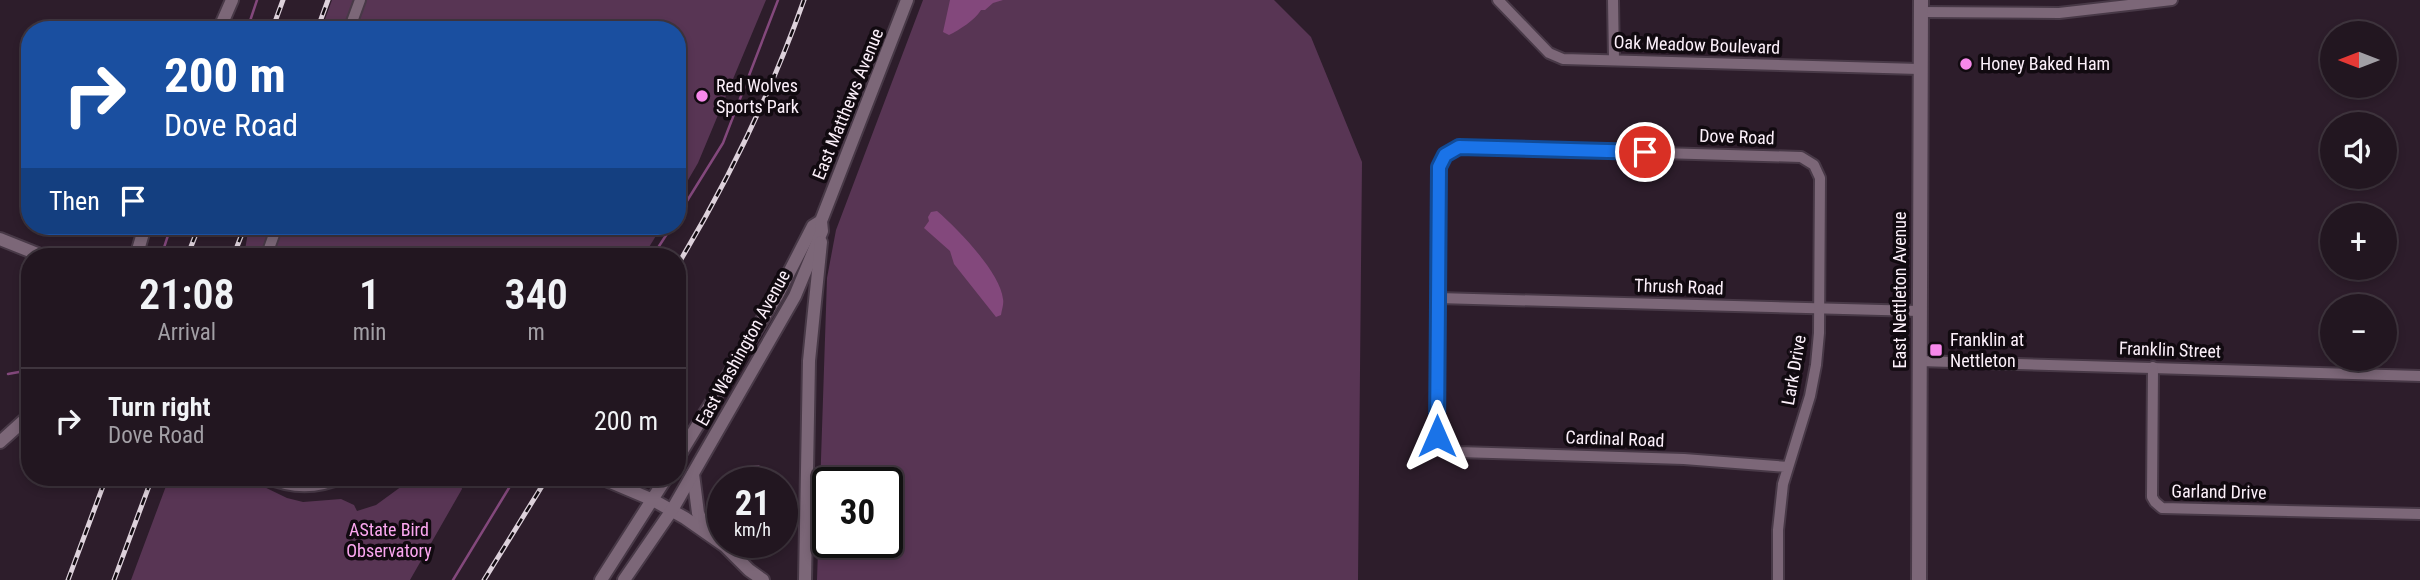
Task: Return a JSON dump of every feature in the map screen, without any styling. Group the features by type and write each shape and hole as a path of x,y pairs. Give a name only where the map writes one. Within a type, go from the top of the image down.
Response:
{"main road":[{"name":"East Nettleton Avenue","path":"1919,580 1921,6"}],"street":[{"path":"223,21 232,0"},
{"path":"352,21 360,0"},
{"name":"East Matthews Avenue","path":"821,226 908,0"},
{"name":"Oak Meadow Boulevard","path":"1498,0 1549,53 1563,60 1919,69"},
{"path":"1614,0 1614,60"},
{"path":"1921,6 2059,13 2172,0"},
{"name":"Dove Road","path":"1438,298 1439,167 1447,153 1459,147 1801,157 1814,165"},
{"name":"Lark Drive","path":"1778,580 1779,506 1816,365 1820,178 1814,165"},
{"name":"East Washington Avenue","path":"686,444 778,294 813,226 821,226 795,296 686,483"},
{"path":"805,580 809,361 821,226"},
{"path":"0,239 22,248"},
{"name":"Thrush Road","path":"1438,298 1919,311"},
{"name":"Cardinal Road","path":"1438,298 1436,430 1448,449 1458,452 1684,459 1788,467"},
{"name":"Franklin Street","path":"1919,362 2420,376"},
{"name":"Garland Drive","path":"2153,367 2152,497 2162,508 2420,514"},
{"path":"0,442 21,423"},
{"path":"692,472 698,513 705,531"},
{"path":"619,486 653,500 705,531 725,545 750,575 763,580"},
{"path":"601,580 661,486"},
{"name":"East Washington Avenue","path":"624,580 684,486"}],"green space":[{"name":"Red Wolves Sports Park","path":"332,0 766,0 698,163 686,184 686,21 324,21"},
{"path":"923,0 1274,0 1311,37 1362,162 1358,580 817,580 818,558 903,558 903,467 821,467 827,278 836,230"},
{"path":"248,235 656,235 649,248 245,248"},
{"name":"AState Bird Observatory","path":"166,486 262,486 287,498 303,502 341,499 354,505 357,511 376,505 402,486 461,486 410,580 131,580"}],"shaded area":[{"path":"950,0 1003,0 981,10 971,21 949,35 943,32"},
{"path":"937,211 966,239 994,276 1003,299 1001,315 996,317 954,264 950,251 924,228 931,212"}],"waterway":[{"path":"250,21 257,0"},
{"path":"686,203 723,143 778,0"},
{"path":"164,248 168,235"},
{"path":"658,248 666,235"},
{"path":"8,374 21,372"},
{"path":"453,580 510,486"}],"railway":[{"path":"275,21 283,0"},
{"path":"320,21 328,0"},
{"path":"686,250 747,136 804,0"},
{"path":"190,248 196,235"},
{"path":"236,248 242,235"},
{"path":"68,580 103,486"},
{"path":"114,580 149,486"},
{"path":"484,580 542,486"}],"place":[{"name":"Honey Baked Ham","path":"1966,64"},
{"name":"Red Wolves Sports Park","path":"702,96"},
{"name":"Franklin at Nettleton","path":"1936,350"}],"route":[{"path":"1437,436 1439,167 1445,155 1459,147 1645,152"}]}
